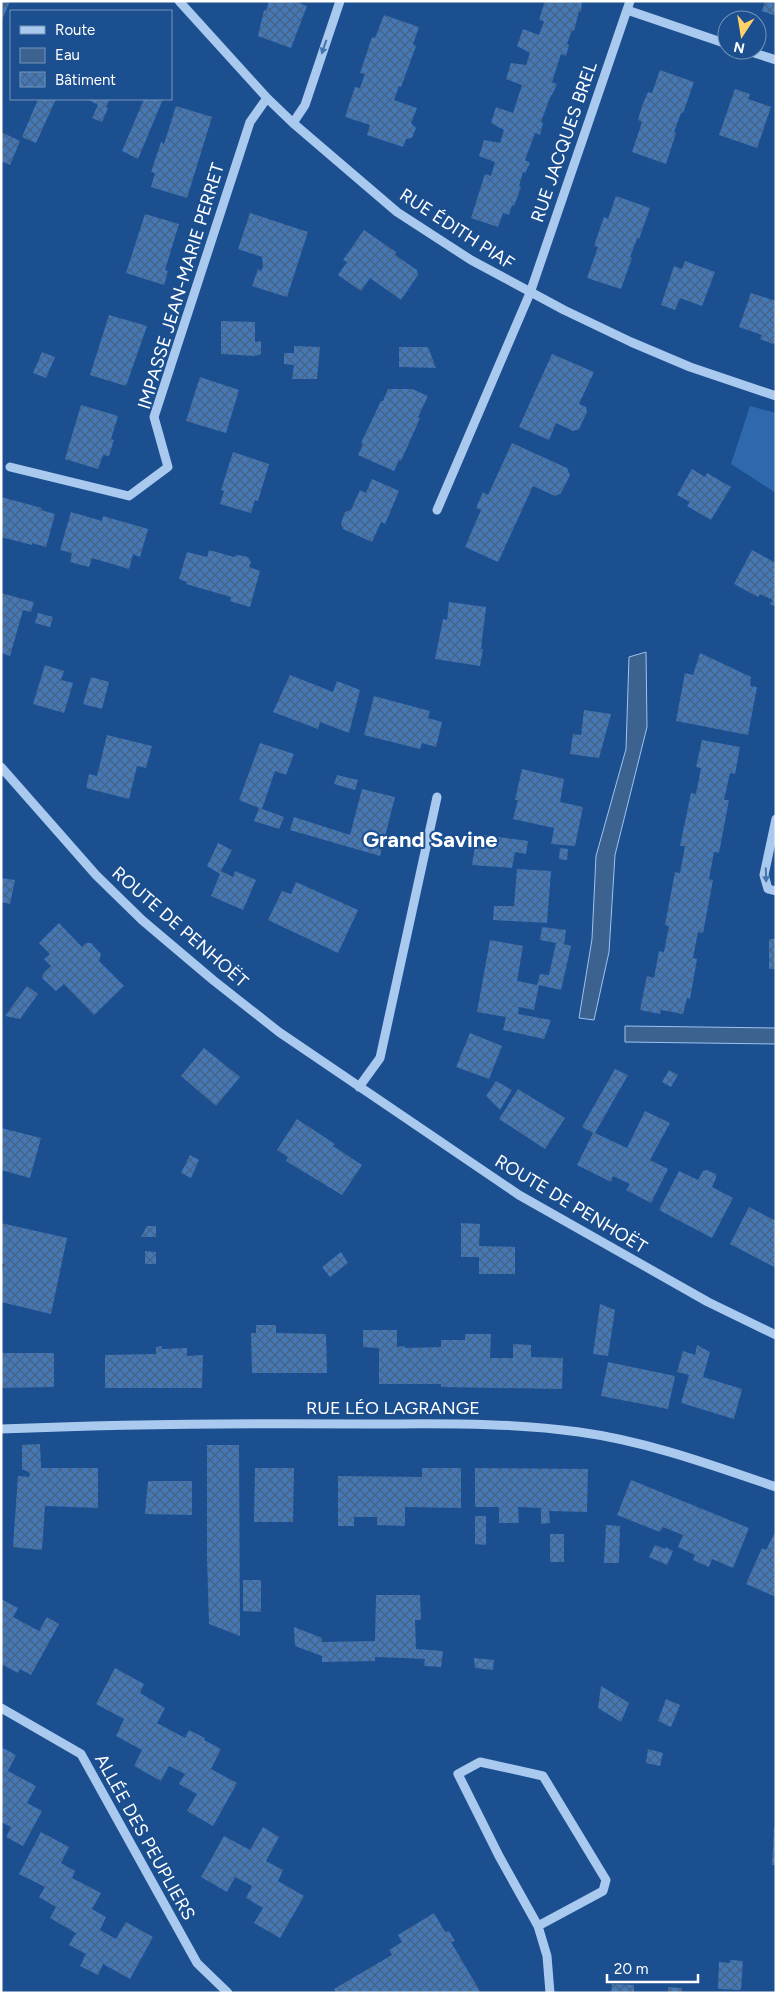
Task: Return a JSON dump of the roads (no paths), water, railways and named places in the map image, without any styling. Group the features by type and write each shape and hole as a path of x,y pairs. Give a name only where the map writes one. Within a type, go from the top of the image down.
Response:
{"street":[{"name":"RUE ÉDITH PIAF","path":"179,1 267,98 293,123 396,212 471,260 530,293 630,342 682,363 776,396"},
{"path":"293,123 304,105 340,1"},
{"path":"628,6 717,40"},
{"name":"RUE JACQUES BREL","path":"437,510 530,293 628,6"},
{"name":"IMPASSE JEAN-MARIE PERRET","path":"10,466 129,496 168,467 154,416 250,122 267,98"},
{"name":"ROUTE DE PENHOËT","path":"1,767 96,875 142,920 213,980 280,1032 519,1195 708,1302 776,1335"},
{"path":"359,1087 380,1058 437,797"},
{"path":"776,819 764,875 768,889 776,891"},
{"name":"RUE LÉO LAGRANGE","path":"1,1429 96,1425 516,1425 580,1432 626,1441 710,1464 776,1487"},
{"name":"ALLÉE DES PEUPLIERS","path":"1,1708 81,1754 197,1963 228,1993"},
{"path":"538,1926 603,1891 606,1880 543,1776 480,1762 458,1774 499,1856 538,1926 547,1956 550,1993"}],"water":[{"path":"646,652 647,727 615,855 609,952 594,1020 579,1018 592,939 596,856 626,749 629,657"},
{"path":"625,1026 776,1028 776,1044 625,1042"}],"district":[{"name":"Grand Savine","path":"430,839"}]}
